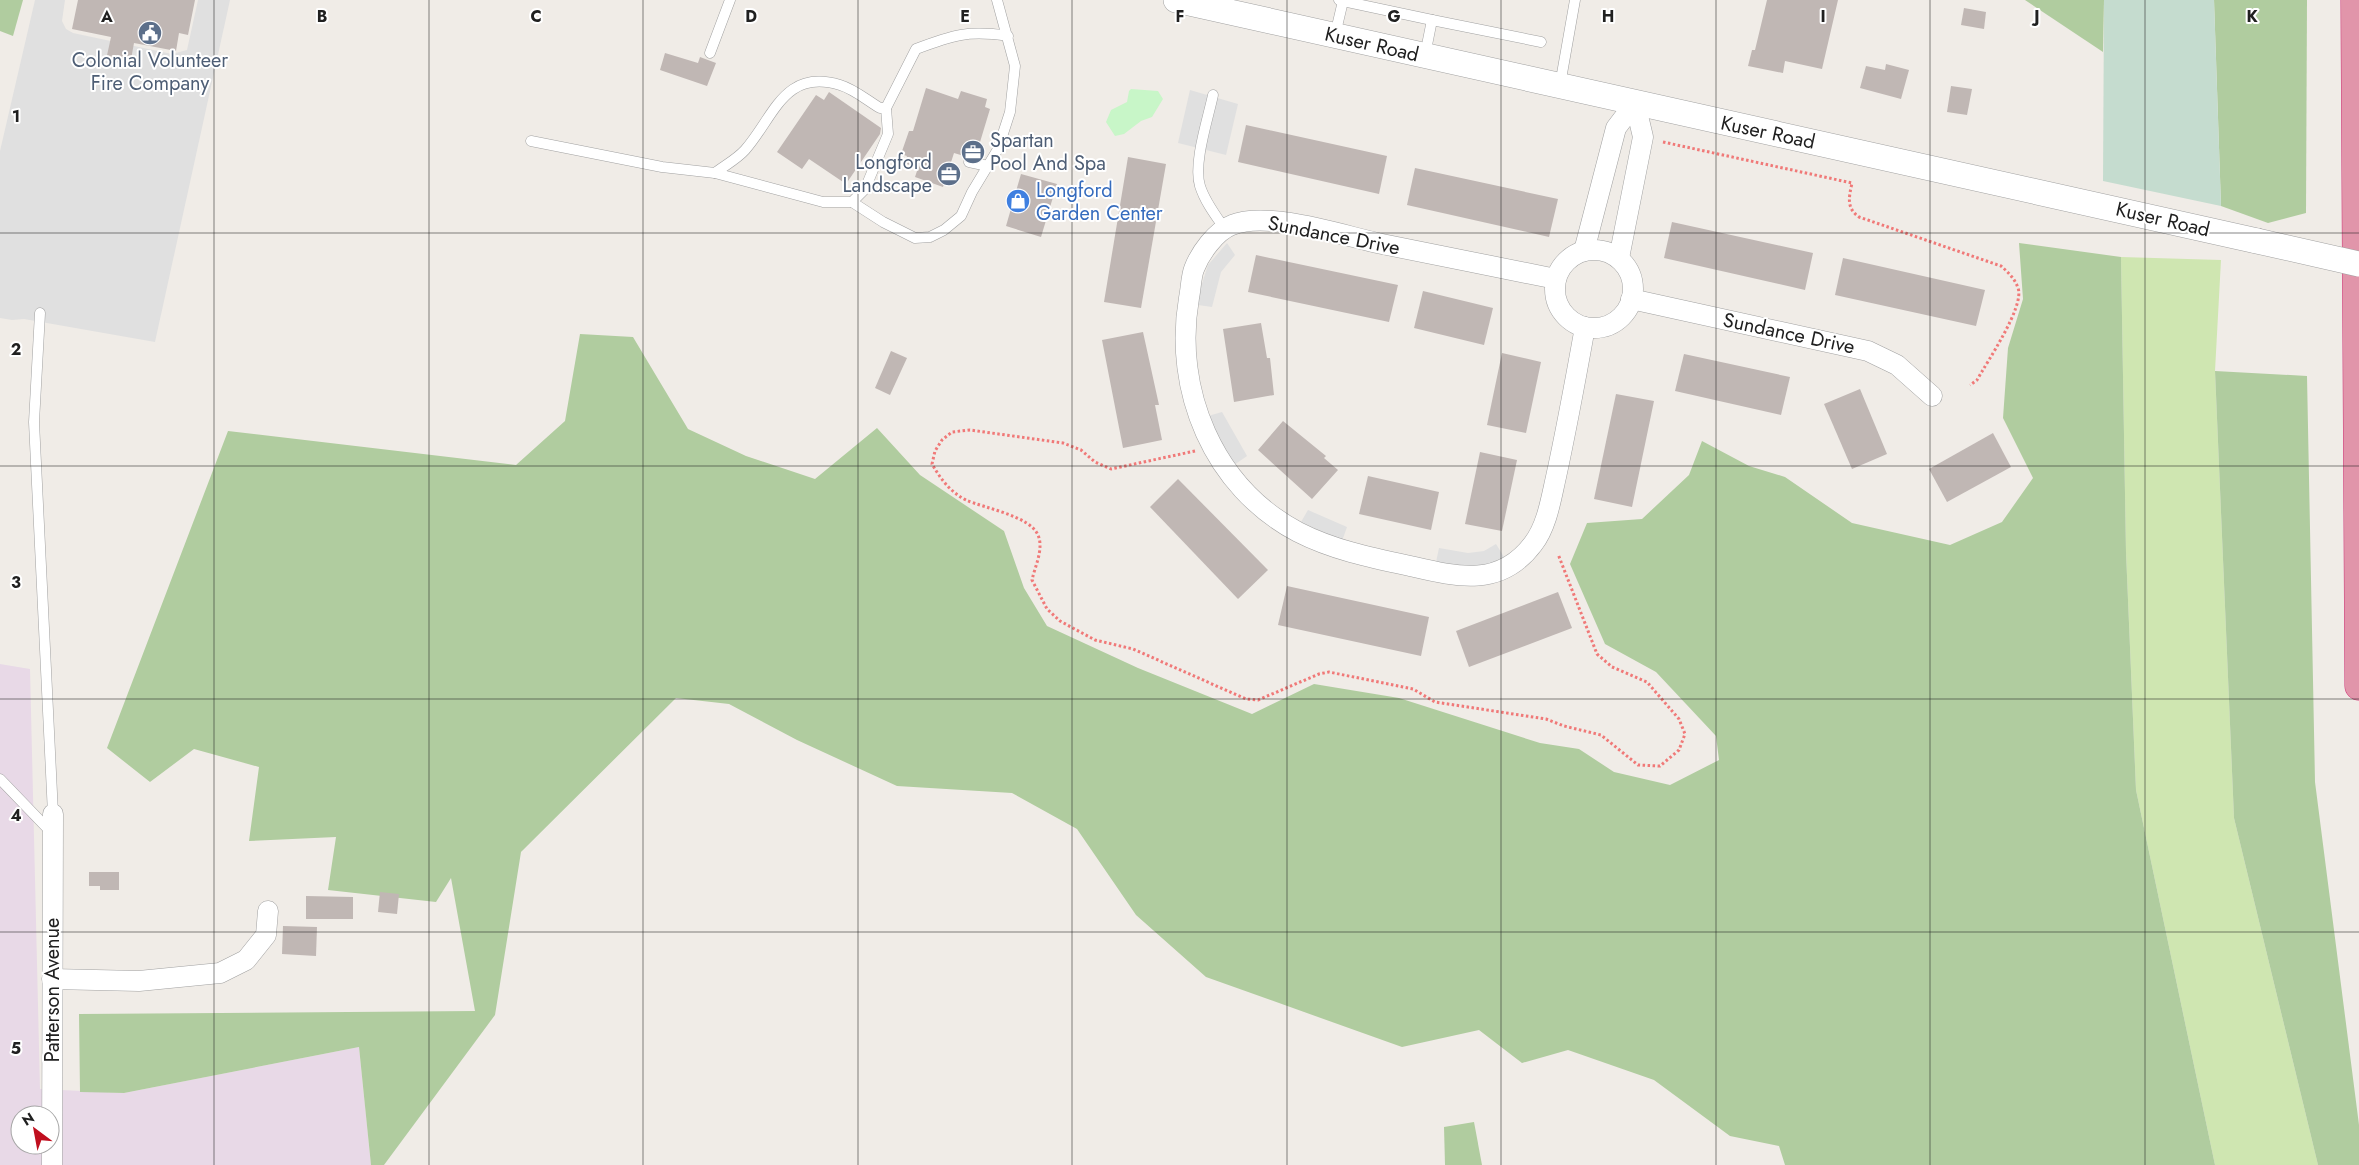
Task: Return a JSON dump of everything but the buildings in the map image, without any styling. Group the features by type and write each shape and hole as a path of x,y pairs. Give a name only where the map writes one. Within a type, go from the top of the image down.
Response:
{"highway":[{"path":"2355,0 2359,686"}],"street":[{"name":"Kuser Road","path":"1176,0 1211,4 1425,56 2359,264"},
{"path":"1584,251 1616,128 1635,103"},
{"path":"1619,258 1643,138 1635,103"},
{"name":"Sundance Drive","path":"1556,279 1379,244 1290,223 1266,220 1232,225 1208,245 1194,269 1186,321 1184,346 1188,379 1202,424 1212,446 1230,474 1266,510 1296,531 1359,556 1448,575 1486,576 1500,572 1523,556 1536,541 1552,494 1566,433 1585,327"},
{"path":"1602,250 1619,258 1631,277 1631,299 1623,314 1610,324 1602,327 1585,327 1575,323 1560,309 1554,289 1556,279 1566,261 1584,251 1602,250"},
{"name":"Sundance Drive","path":"1631,299 1868,351 1897,365 1932,396"},
{"name":"Patterson Avenue","path":"52,823 52,1165"},
{"path":"52,979 138,980 220,973 246,960 266,935 268,911"}],"lane":[{"path":"710,53 730,0"},
{"path":"531,141 662,167 715,173 823,202 852,202 883,222 915,238 930,237 944,230 961,216 998,150 1010,112 1015,66 997,0"},
{"path":"1560,85 1575,0"},
{"path":"1335,35 1341,1 1541,42"},
{"path":"1425,56 1432,20"},
{"path":"852,202 865,189 888,134 886,108 916,49 953,35 964,33 981,32 1008,36"},
{"path":"715,173 745,151 787,93 798,85 813,81 841,85 880,108 886,108"},
{"path":"1213,95 1200,153 1199,184 1206,200 1225,229"},
{"path":"971,155 969,162 988,166"},
{"path":"40,313 34,422 52,823"},
{"path":"0,779 52,823"}],"path":[{"path":"1664,142 1852,183 1849,203 1852,212 1859,218 2001,266 2010,274 2018,288 2020,296 2017,308 1977,380 1970,385"},
{"path":"1198,450 1111,469 1096,462 1082,450 1064,443 970,430 952,432 942,440 935,451 932,464 942,482 964,499 1027,522 1038,534 1040,548 1032,580 1047,609 1060,621 1095,640 1134,649 1246,699 1258,700 1329,672 1413,689 1435,702 1546,719 1564,726 1601,735 1638,765 1660,766 1679,750 1685,734 1679,719 1647,682 1612,667 1597,654 1558,554"}],"shaded area":[{"path":"35,0 65,0 62,21 66,29 73,33 172,54 187,50 198,0 230,0 155,342 24,319 0,318 0,151"},
{"path":"1190,90 1238,104 1226,155 1178,143"},
{"path":"1227,243 1235,255 1221,272 1212,307 1198,305 1200,290 1208,265"},
{"path":"1222,412 1247,456 1234,465 1208,416"},
{"path":"1308,510 1347,527 1342,541 1301,522"},
{"path":"1496,544 1504,557 1488,565 1460,567 1436,562 1439,548 1468,553 1484,551"},
{"path":"0,664 30,669 40,1089 124,1093 359,1047 371,1165 0,1165"}],"green space":[{"path":"0,0 23,0 13,36 0,31"},
{"path":"2025,0 2104,0 2103,52"},
{"path":"2104,0 2214,0 2221,206 2103,181"},
{"path":"2214,0 2307,0 2306,213 2268,223 2221,206"},
{"path":"1131,89 1158,91 1163,99 1152,117 1141,121 1124,134 1115,136 1106,122 1111,110 1127,102"},
{"path":"2019,243 2121,257 2126,552 2136,790 2215,1165 1785,1165 1779,1146 1730,1136 1654,1080 1568,1050 1522,1063 1479,1030 1402,1047 1206,977 1136,915 1077,829 1012,793 897,786 797,740 729,704 676,698 521,852 495,1015 384,1165 371,1165 359,1047 124,1093 80,1092 79,1014 475,1011 451,878 436,902 328,890 336,837 249,841 259,767 194,749 150,782 107,748 228,431 516,465 565,421 580,334 633,337 688,429 746,456 815,479 877,428 920,475 1004,531 1024,588 1047,626 1138,668 1252,714 1314,684 1399,698 1540,743 1579,749 1614,772 1670,785 1719,760 1716,736 1656,672 1605,644 1570,564 1587,523 1642,519 1689,475 1702,441 1749,466 1785,477 1852,523 1950,545 2002,522 2033,478 2003,418 2008,348 2023,299"},
{"path":"2121,257 2221,260 2215,371 2234,818 2318,1165 2215,1165 2136,790 2126,552"},
{"path":"2215,371 2307,376 2315,782 2359,1125 2359,1165 2318,1165 2234,818"},
{"path":"1474,1122 1482,1165 1445,1165 1444,1127"}],"place":[{"name":"Colonial Volunteer Fire Company","path":"150,33"},
{"name":"Spartan Pool And Spa","path":"973,152"},
{"name":"Longford Landscape","path":"949,174"},
{"name":"Longford Garden Center","path":"1018,201"}]}
